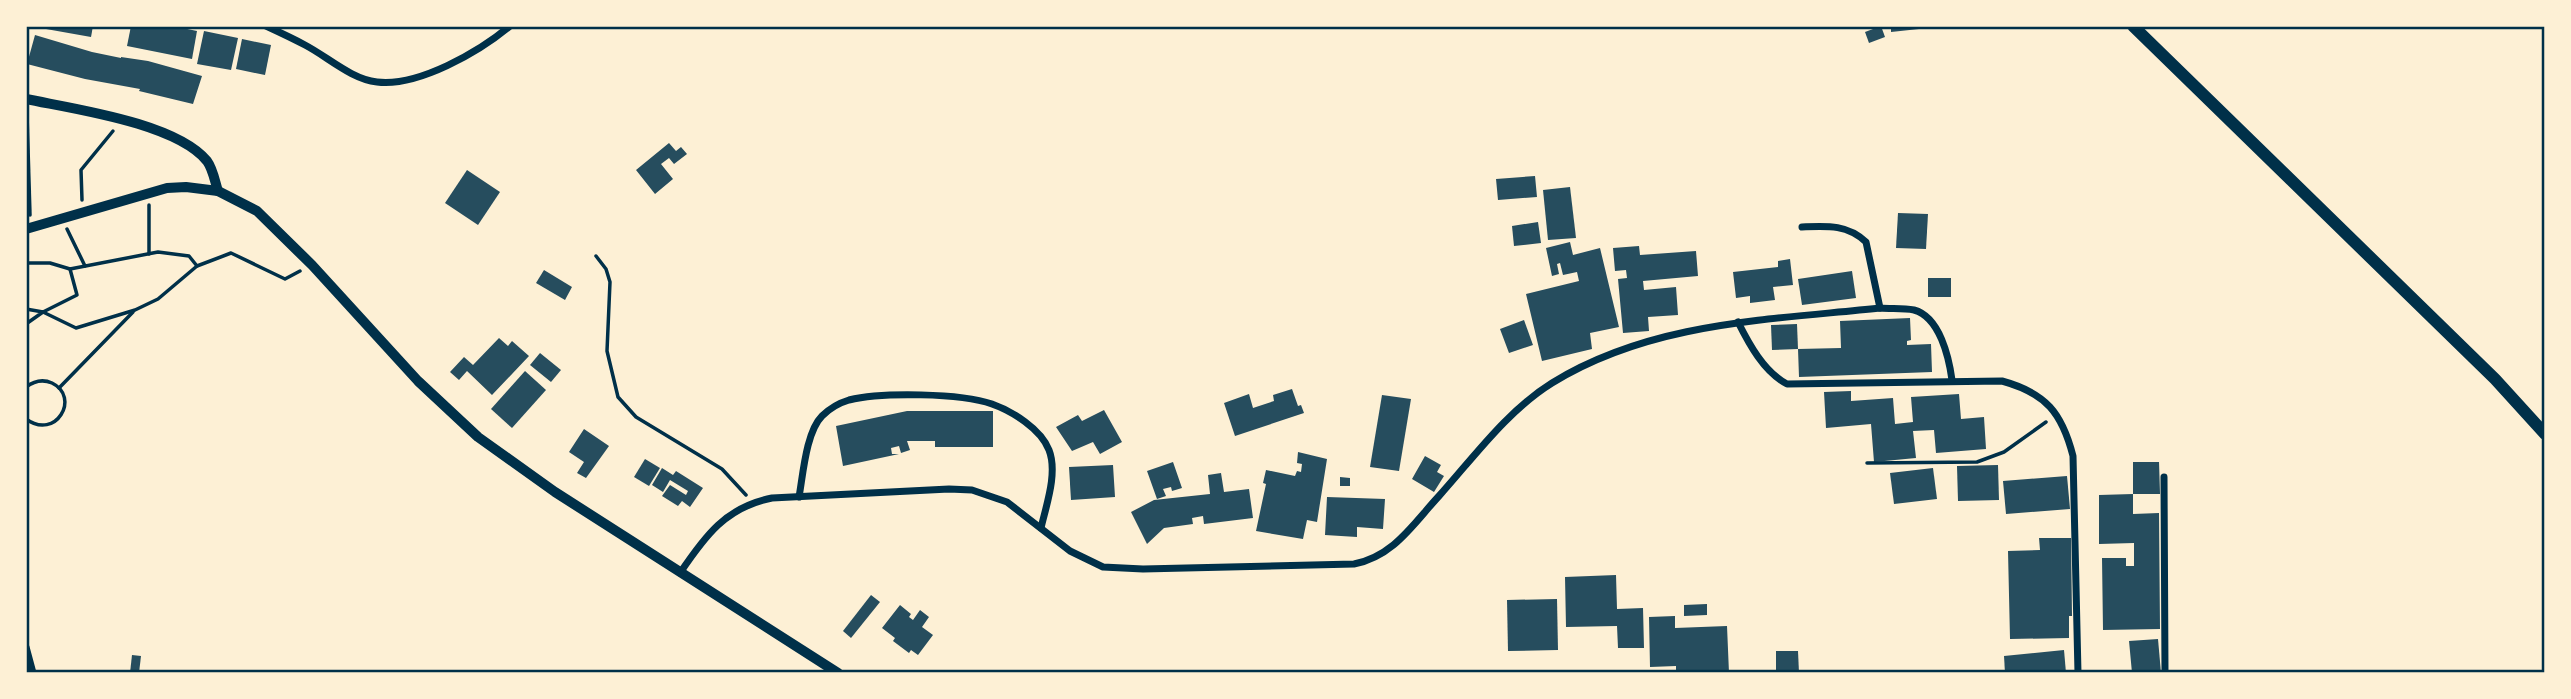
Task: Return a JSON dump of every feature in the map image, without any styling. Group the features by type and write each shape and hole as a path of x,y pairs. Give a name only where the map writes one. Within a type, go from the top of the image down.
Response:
{"main road":[{"path":"2133,26 2495,379 2545,434"}],"street":[{"path":"265,26 306,45 353,74 376,82 402,82 476,51 510,26"},
{"path":"27,99 172,136 194,148 209,163 218,191"},
{"path":"28,228 167,188 186,187 218,191 257,211 312,264 418,381 469,429 510,461 838,673"},
{"path":"1802,227 1840,227 1866,242 1880,308"},
{"path":"680,573 698,547 732,512 752,502 916,490 972,490 1007,502 1060,544 1088,561 1122,569 1337,566 1369,561 1387,551 1406,535 1504,423 1551,384 1645,341 1738,322 1880,308 1915,310 1927,318 1944,343 1952,380"},
{"path":"1738,322 1752,349 1776,378 1787,384 2002,381 2018,385 2037,395 2056,415 2073,456 2077,673"},
{"path":"799,497 813,431 822,416 836,405 849,400 871,398 954,398 992,404 1007,411 1027,425 1047,446 1052,464 1051,482 1041,528"},
{"path":"2164,477 2165,673"},
{"path":"26,648 33,673"}],"path":[{"path":"27,99 28,228"},
{"path":"83,212 81,170 121,121"},
{"path":"149,193 149,254"},
{"path":"61,218 85,266"},
{"path":"26,263 50,262 70,269 158,252 189,257 197,266"},
{"path":"26,309 43,312 76,328 135,310 158,299 197,266 231,253 285,279 312,264"},
{"path":"596,256 606,269 610,282 607,351 618,397 642,422 727,473 752,502"},
{"path":"26,324 77,295 70,269"},
{"path":"59,388 135,310"},
{"path":"26,387 38,381 46,381 59,388 65,401 64,409 56,421 41,426 27,420"},
{"path":"1867,463 1984,460 2004,452 2056,415"}],"building":[{"path":"47,26 93,26 91,37 46,29"},
{"path":"131,26 173,26 197,31 192,59 127,46"},
{"path":"1881,26 1885,37 1869,43 1865,32"},
{"path":"1891,26 1919,26 1919,29 1891,32"},
{"path":"204,31 238,38 231,70 197,64"},
{"path":"35,35 92,52 148,61 202,76 193,104 139,91 140,89 85,79 27,64"},
{"path":"242,39 271,45 265,75 236,69"},
{"path":"669,143 676,151 681,147 687,154 674,164 669,158 661,164 673,179 655,194 636,170"},
{"path":"467,170 500,192 478,225 445,203"},
{"path":"1535,176 1537,197 1498,200 1496,179"},
{"path":"1570,187 1576,238 1548,240 1543,190"},
{"path":"1898,213 1928,214 1926,249 1896,248"},
{"path":"1538,222 1541,243 1514,246 1512,226"},
{"path":"1570,242 1573,255 1600,248 1619,327 1590,333 1592,349 1542,361 1526,294 1579,281 1577,272 1563,275 1560,263 1557,264 1559,274 1552,276 1546,248"},
{"path":"1639,246 1640,255 1696,251 1698,276 1643,281 1644,290 1676,287 1678,315 1648,317 1649,331 1623,333 1618,279 1627,278 1626,270 1615,271 1613,248"},
{"path":"1790,259 1793,285 1773,287 1775,300 1750,303 1750,296 1736,298 1733,272 1778,267 1778,261"},
{"path":"544,270 572,287 565,300 536,283"},
{"path":"1852,271 1856,298 1802,305 1798,279"},
{"path":"1928,278 1951,278 1951,297 1928,297"},
{"path":"1910,318 1911,340 1907,341 1907,345 1931,344 1932,372 1799,377 1798,349 1841,348 1840,321"},
{"path":"1524,320 1533,345 1509,353 1500,329"},
{"path":"1797,324 1798,349 1772,350 1771,325"},
{"path":"499,338 508,346 512,341 529,356 492,395 467,371 459,380 450,372 464,357 473,365"},
{"path":"540,353 561,370 551,382 530,365"},
{"path":"525,371 546,390 512,428 491,409"},
{"path":"1292,389 1298,406 1301,405 1304,413 1235,436 1224,403 1249,394 1253,408 1274,401 1273,395"},
{"path":"1851,391 1851,401 1893,398 1895,424 1913,422 1911,397 1959,394 1961,419 1984,417 1986,449 1936,453 1934,430 1913,431 1916,458 1874,462 1871,424 1826,428 1824,392"},
{"path":"1382,395 1411,399 1399,471 1370,467"},
{"path":"1104,410 1122,442 1100,454 1093,442 1072,451 1056,427 1078,415 1082,421"},
{"path":"907,411 993,411 993,447 935,447 935,441 907,441 910,450 901,453 899,446 891,448 892,454 899,454 843,466 836,426"},
{"path":"584,429 609,446 586,478 577,473 584,462 569,452"},
{"path":"1298,452 1327,459 1317,522 1307,520 1303,539 1256,531 1266,484 1263,483 1266,470 1295,476 1297,471 1301,472 1302,464 1297,463"},
{"path":"1425,456 1441,465 1437,472 1444,476 1434,492 1412,479"},
{"path":"645,459 660,468 649,486 634,477"},
{"path":"1173,462 1182,488 1172,491 1171,487 1163,489 1166,496 1157,499 1147,471"},
{"path":"2133,462 2159,462 2160,494 2133,494"},
{"path":"1113,465 1115,497 1071,500 1069,467"},
{"path":"1998,465 1999,500 1958,501 1957,466"},
{"path":"662,468 673,475 676,471 703,488 690,507 682,501 678,506 662,496 670,485 686,495 688,491 670,480 663,492 652,485"},
{"path":"1933,468 1937,499 1894,504 1890,473"},
{"path":"1221,473 1224,492 1249,489 1253,518 1204,524 1203,516 1192,518 1193,524 1164,528 1147,544 1131,512 1154,500 1210,494 1208,475"},
{"path":"2067,476 2070,509 2006,514 2003,481"},
{"path":"1340,477 1350,478 1350,486 1340,486"},
{"path":"2133,494 2133,514 2159,513 2160,629 2103,630 2102,558 2126,558 2126,566 2134,566 2134,543 2099,544 2099,495"},
{"path":"1327,497 1385,499 1383,529 1357,527 1357,537 1325,535"},
{"path":"2039,538 2071,538 2072,616 2069,616 2069,638 2010,639 2008,551 2040,550"},
{"path":"1616,575 1617,609 1643,608 1644,648 1618,648 1617,626 1566,627 1565,577"},
{"path":"871,595 880,602 851,638 843,631"},
{"path":"1557,599 1558,650 1508,651 1507,600"},
{"path":"1707,604 1707,615 1684,616 1684,605"},
{"path":"900,605 911,614 909,617 913,620 920,610 929,617 922,627 933,635 918,655 911,650 909,653 893,641 895,638 882,628"},
{"path":"1675,616 1675,628 1727,626 1729,673 1676,673 1676,666 1650,667 1649,617"},
{"path":"2158,639 2161,673 2132,673 2129,641"},
{"path":"2064,650 2066,673 2005,673 2004,656"},
{"path":"1776,651 1798,651 1799,673 1776,673"},
{"path":"132,655 141,656 139,673 130,673"}]}
